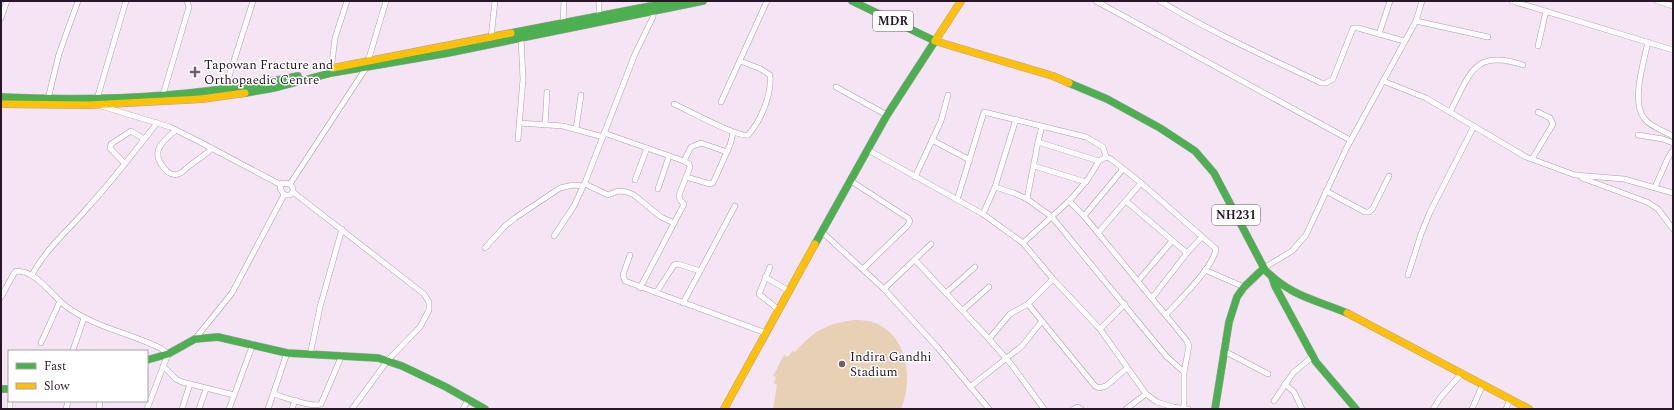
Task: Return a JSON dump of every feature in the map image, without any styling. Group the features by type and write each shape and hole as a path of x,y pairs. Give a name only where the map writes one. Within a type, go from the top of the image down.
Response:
{"main road":[{"path":"1,104 97,102 162,98 201,93 273,82 521,38 676,1"},
{"path":"367,65 599,16 653,6 703,1"},
{"name":"MDR","path":"852,1 935,41"},
{"path":"724,409 887,115 961,1"},
{"name":"NH231","path":"935,41 1060,79 1107,99 1160,128 1195,151 1214,173 1264,268 1278,282 1296,294 1346,312 1529,409"},
{"path":"162,98 202,99 223,97 274,88 331,71"},
{"path":"1,97 97,102"},
{"path":"1215,409 1228,322 1237,297 1244,287 1264,268"},
{"path":"1271,276 1316,362 1356,409"},
{"path":"148,360 168,354 195,338 218,337 287,353 378,358 388,360 434,381 485,409"}],"street":[{"path":"1,18 7,1"},
{"path":"48,99 59,54 78,1"},
{"path":"126,1 97,102 176,130 281,185 284,183 290,184 293,188 293,192 424,294 429,302 429,310 420,327 388,360 352,409"},
{"path":"162,98 189,8 187,1"},
{"path":"225,89 253,1"},
{"path":"331,71 335,38 347,1"},
{"path":"290,184 367,65 386,1"},
{"path":"491,38 495,1"},
{"path":"564,1 564,24"},
{"path":"599,1 599,16"},
{"path":"720,102 767,1"},
{"path":"1096,1 1350,140"},
{"path":"1160,1 1181,14 1322,83 1326,83 1333,79 1353,28 1358,28 1404,41"},
{"path":"1379,34 1390,1"},
{"path":"1264,268 1292,251 1306,235 1350,140 1416,21 1422,1"},
{"path":"1512,1 1673,50"},
{"path":"1657,1 1673,5"},
{"path":"554,236 574,206 584,185 635,54 653,17 653,6"},
{"path":"1538,46 1546,11"},
{"path":"1416,21 1488,37"},
{"path":"518,139 522,79 521,38"},
{"path":"1648,42 1638,90 1641,113 1648,122 1673,136"},
{"path":"1450,112 1473,69 1479,63 1487,60 1507,60 1523,65"},
{"path":"674,104 733,133 745,136 751,131 767,98 770,75 740,61"},
{"path":"1382,81 1426,98 1532,159 1647,202 1658,209 1673,229"},
{"path":"836,87 887,115"},
{"path":"545,125 547,92"},
{"path":"576,129 581,95"},
{"path":"916,177 941,121 948,95"},
{"path":"957,200 984,112 1091,139 1103,147 1106,157 1111,159 1141,183 1216,249 1215,256 1205,270 1166,315"},
{"path":"1532,159 1553,124 1550,118 1538,112"},
{"path":"983,214 995,187 1016,119"},
{"path":"32,275 37,265 48,251 95,200 157,123"},
{"path":"519,123 563,126 604,135 647,148 689,164 690,167 679,195 680,200 684,204 640,288"},
{"path":"1027,199 1042,126"},
{"path":"1408,275 1421,234 1430,212 1474,126"},
{"path":"176,130 162,144 157,155 159,162 167,172 177,175 180,174 187,167 204,157 212,148"},
{"path":"124,163 110,148 111,144 131,131 144,139"},
{"path":"686,177 710,184 713,183 727,152 733,133"},
{"path":"1638,135 1663,139 1673,143"},
{"path":"932,140 970,160"},
{"path":"1038,142 1099,162"},
{"path":"684,161 691,147 701,143 727,152"},
{"path":"635,180 647,148"},
{"path":"868,150 983,214 1023,243 1053,279 1100,330 1146,394 1157,402 1186,409 1184,372 1189,346 1187,341 1084,216 1069,201"},
{"path":"1655,187 1670,159 1673,150"},
{"path":"658,189 669,156"},
{"path":"1023,243 1069,201 1086,182 1099,162 1106,157"},
{"path":"1034,166 1086,182"},
{"path":"1084,216 1123,169"},
{"path":"1575,175 1624,179 1673,193"},
{"path":"1326,192 1365,212 1369,212 1373,208 1389,176"},
{"path":"850,181 908,218 910,221 908,225 862,269"},
{"path":"1098,233 1141,183"},
{"path":"281,185 280,191 284,195"},
{"path":"485,248 505,226 515,218 560,188 573,185 584,185 608,195 618,192 627,192 655,213 674,223"},
{"path":"995,187 1014,192 1027,199 1052,217 1167,357 1184,372"},
{"path":"284,195 293,192"},
{"path":"195,338 232,293 284,195"},
{"path":"1126,201 1186,253"},
{"path":"683,303 735,206"},
{"path":"310,355 320,307 342,229"},
{"path":"822,232 884,289 938,348 989,409"},
{"path":"1152,298 1186,253 1202,237"},
{"path":"1138,281 1172,241"},
{"path":"884,289 931,244"},
{"path":"630,255 623,278 626,281 656,294 766,333"},
{"path":"915,260 989,339 1044,409"},
{"path":"656,294 674,265 678,264 700,271"},
{"path":"770,267 759,294 779,310"},
{"path":"946,293 975,267"},
{"path":"1205,270 1244,287"},
{"path":"1,297 16,271 22,271 32,275 60,301 84,318 158,347 168,354 147,409"},
{"path":"765,277 789,291"},
{"path":"989,339 1010,314 1028,304 1053,279"},
{"path":"963,310 989,287"},
{"path":"41,343 60,301"},
{"path":"1028,304 1099,388 1106,386 1127,368"},
{"path":"1100,330 1125,304"},
{"path":"73,350 84,318"},
{"path":"970,387 1022,346 1042,321"},
{"path":"229,409 252,344"},
{"path":"1224,351 1268,374"},
{"path":"268,409 287,353"},
{"path":"274,394 319,406 322,404 342,355"},
{"path":"1274,401 1293,373 1313,356"},
{"path":"163,366 176,379 206,389 234,395"},
{"path":"1433,409 1440,398 1462,373"},
{"path":"182,409 190,384"},
{"path":"1285,384 1294,392 1302,409"},
{"path":"1472,409 1483,384"},
{"path":"200,409 206,389"},
{"path":"1126,409 1146,394"},
{"path":"1506,409 1510,399"},
{"path":"292,409 295,400"},
{"path":"463,409 468,400"},
{"path":"1073,409 1078,407 1081,409"}],"shaded area":[{"name":"Indira Gandhi Stadium","path":"854,320 869,321 880,325 892,334 898,343 906,365 907,376 901,409 773,409 777,385 774,383 776,377 773,376 784,355 788,357 792,351 795,352 814,334 828,326"}],"traffic: fast":[{"path":"511,33 676,1"},
{"path":"245,93 274,88 331,73 448,53 703,1"},
{"path":"852,1 935,41"},
{"path":"815,244 887,115 935,41"},
{"path":"1,97 76,99 150,96 224,89 298,76"},
{"path":"1069,83 1107,99 1160,128 1195,151 1214,173 1265,270 1294,292 1347,313"},
{"path":"1215,409 1229,322 1237,297 1244,287 1264,268"},
{"path":"1272,277 1275,286 1316,362 1356,409"},
{"path":"148,360 168,354 195,339 218,337 287,353 378,358 402,366 446,387 485,409"},
{"path":"1,389 8,389"}],"traffic: slow":[{"path":"961,1 935,41 1053,76 1069,83"},
{"path":"333,68 511,33"},
{"path":"1,104 88,105 202,99 245,93"},
{"path":"724,409 815,244"},
{"path":"1347,313 1529,409"}],"place":[{"name":"Tapowan Fracture and Orthopaedic Centre","path":"195,72"},
{"name":"Indira Gandhi Stadium","path":"842,364"}]}
